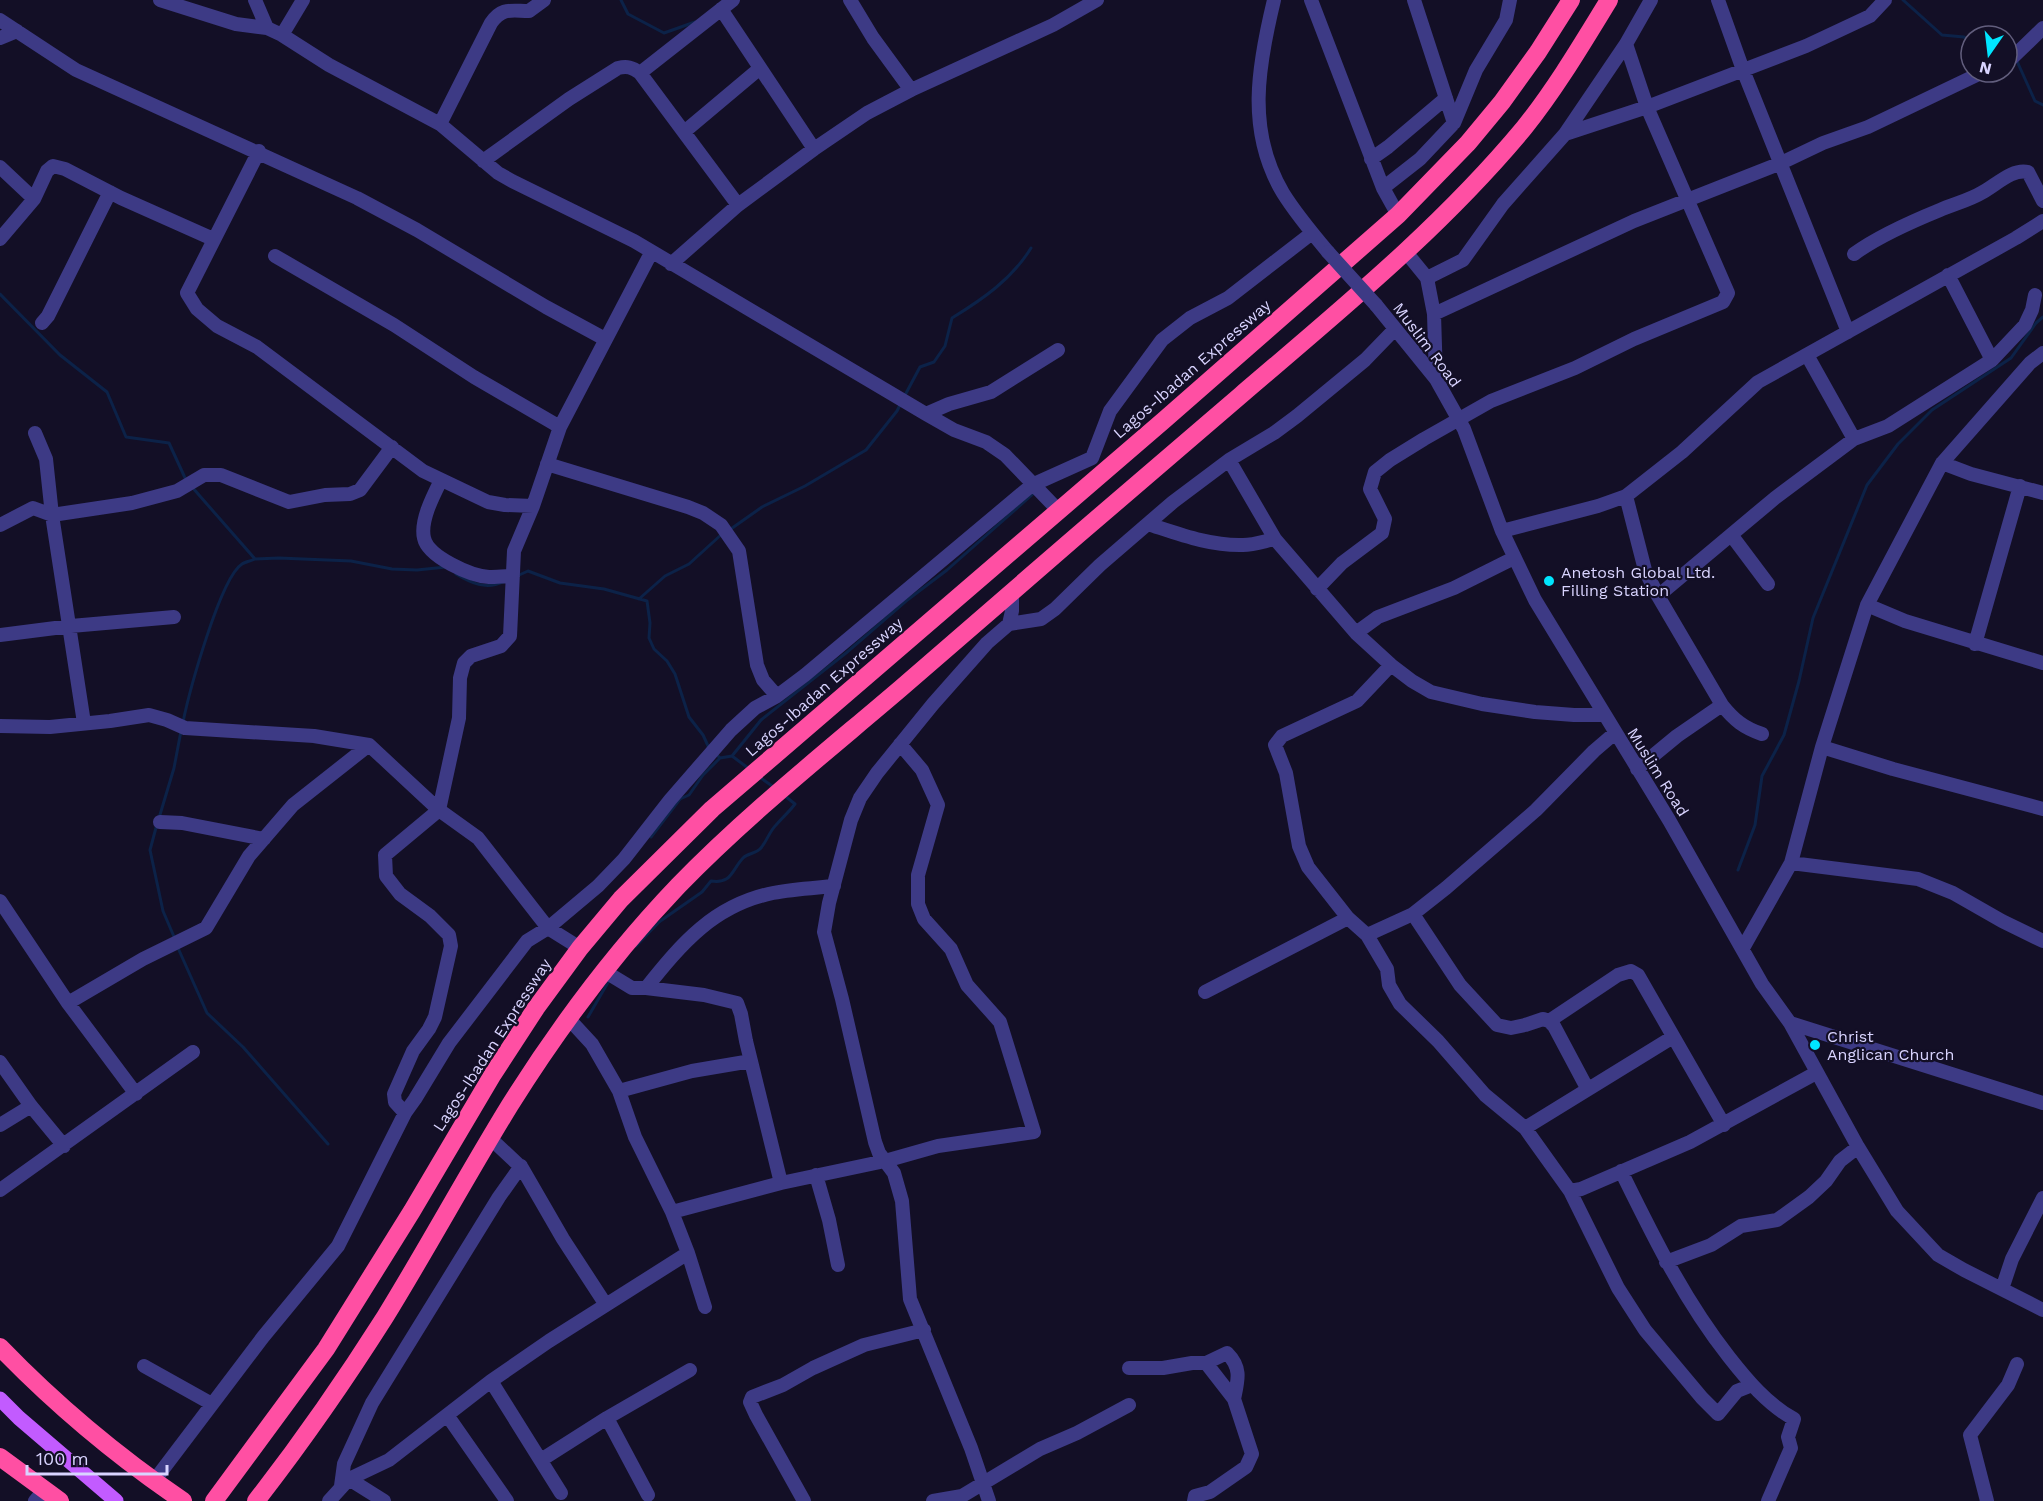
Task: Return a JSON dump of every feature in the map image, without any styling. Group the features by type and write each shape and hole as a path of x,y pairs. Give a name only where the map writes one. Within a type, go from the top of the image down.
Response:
{"highway":[{"name":"Lagos-Ibadan Expressway","path":"214,1501 326,1349 412,1211 493,1074 536,1008 580,948 621,899 712,809 1059,511 1398,215 1468,143 1495,110 1538,52 1571,0"},
{"path":"256,1501 355,1364 509,1107 568,1018 604,971 663,902 729,835 1324,325 1405,251 1482,176 1525,126 1559,79 1609,0"},
{"path":"0,1347 78,1421 135,1468 183,1501"},
{"path":"0,1457 40,1495 60,1501"}],"main road":[{"path":"0,1399 116,1501"}],"street":[{"path":"160,0 236,24 267,28 329,65 440,124 512,182 634,241 954,430 986,442 1005,455 1059,511"},
{"path":"255,0 267,28"},
{"path":"282,35 303,0"},
{"path":"440,124 497,15 513,9 529,11 544,0"},
{"path":"640,73 675,48 733,0"},
{"path":"850,0 873,38 911,90"},
{"path":"671,264 738,205 867,113 911,90 1053,25 1097,0"},
{"name":"Muslim Road","path":"1274,0 1263,46 1257,97 1262,143 1282,192 1312,233 1376,305 1436,380 1459,419 1502,531 1548,623 1776,1006 1790,1023 1858,1147 1897,1211 1938,1255 2043,1310"},
{"path":"1311,0 1371,159 1398,215"},
{"path":"1414,0 1454,123"},
{"path":"1383,188 1420,159 1454,123 1476,70 1506,20 1510,0"},
{"path":"1427,278 1463,260 1503,204 1565,134 1626,44 1651,0"},
{"path":"1718,0 1743,70 1848,332"},
{"path":"1565,134 1647,107 1806,46 1870,16 1885,0"},
{"path":"721,9 814,149"},
{"path":"0,20 76,70 259,151 357,198 417,230 546,307 605,339"},
{"path":"2019,51 2043,28"},
{"path":"0,38 17,31"},
{"path":"1317,589 1342,562 1382,533 1385,519 1370,489 1375,472 1424,439 1491,401 1575,368 1634,339 1723,302 1728,293 1647,107 1626,44"},
{"path":"483,160 569,99 618,68 626,66 640,73 738,205"},
{"path":"684,132 759,69"},
{"path":"1434,314 1634,221 1781,163 1823,143 1868,127 1959,83"},
{"path":"1371,159 1446,98"},
{"path":"259,151 187,294 197,309 217,326 257,347 423,471 488,501 505,505 533,506"},
{"path":"0,239 34,199 46,171 53,166 213,239"},
{"path":"0,167 34,199"},
{"path":"1854,254 1872,241 1937,211 1981,194 2022,170 2028,172 2043,201"},
{"path":"42,323 48,316 110,192"},
{"path":"1502,531 1590,509 1626,496 1682,452 1758,382 2043,221"},
{"path":"154,1481 263,1337 338,1246 405,1113 449,1043 527,942 548,928 598,886 624,859 670,800 731,730 755,708 777,696 805,675 1032,485 1092,458 1110,411 1162,340 1190,318 1228,298 1312,233"},
{"path":"1405,251 1427,278 1434,314 1436,380"},
{"path":"405,1113 395,1102 394,1094 413,1051 435,1017 451,946 449,935 430,916 400,894 386,876 385,855 438,810 459,718 460,678 464,663 471,656 501,646 510,636 514,551 533,506 560,427 651,253"},
{"path":"275,256 394,325 474,377 560,427"},
{"path":"1948,275 1992,360"},
{"path":"1658,596 1775,498 1854,439 1888,426 1992,360 2025,325 2032,310 2035,295"},
{"path":"1008,624 1041,619 1055,609 1100,565 1173,502 1229,460 1297,416 1365,360 1395,329"},
{"path":"926,414 949,404 991,392 1058,350"},
{"path":"1743,948 1791,863 1822,747 1867,605 1942,462 2030,363 2043,353"},
{"path":"1807,355 1854,439"},
{"path":"35,433 46,459 52,515 71,626 84,723"},
{"path":"0,525 33,508 52,515 132,503 177,491 204,475 221,475 289,502 326,495 350,494 360,490 392,447"},
{"path":"1229,460 1275,539 1356,633 1412,681 1431,692 1451,698 1535,712 1604,715"},
{"path":"1942,462 1971,474 2043,493"},
{"path":"547,464 688,507 703,513 721,525 739,551 757,665 763,680 777,696"},
{"path":"441,480 429,504 423,535 428,548 454,566 465,570 487,577 513,576"},
{"path":"1976,644 2020,486"},
{"path":"1626,496 1645,570 1658,596 1722,705 1746,729 1762,734"},
{"path":"1148,524 1222,544 1245,545 1275,539"},
{"path":"1732,536 1768,585"},
{"path":"1356,633 1370,621 1454,588 1514,558"},
{"path":"989,1501 971,1448 910,1299 902,1201 894,1173 879,1153 875,1142 824,932 851,820 860,798 876,773 900,744 987,643 1008,624 1012,611 1012,591"},
{"path":"1867,605 1905,621 2043,663"},
{"path":"0,635 174,617"},
{"path":"1391,665 1357,701 1282,736 1275,745 1286,773 1299,846 1308,867 1348,918 1367,935 1387,969 1389,986 1400,1004 1438,1041 1485,1095 1525,1128 1570,1191 1618,1288 1645,1330 1702,1398 1718,1414 1737,1391 1752,1385"},
{"path":"1637,769 1677,736 1722,705"},
{"path":"0,726 50,727 149,715 181,727 314,736 369,745 438,810 478,838 548,928 580,948"},
{"path":"1367,935 1413,914 1446,888 1536,810 1594,750 1615,733"},
{"path":"672,1212 781,1183 885,1161 938,1146 1034,1132 1000,1022 967,985 951,949 924,919 918,904 918,875 938,805 922,770 900,744"},
{"path":"68,1003 143,959 206,928 249,856 293,805 369,745"},
{"path":"1822,747 1893,769 2043,808"},
{"path":"160,822 182,823 264,839"},
{"path":"1791,863 1918,879 1953,893 2043,941"},
{"path":"646,988 673,954 702,925 743,901 773,893 834,886"},
{"path":"0,901 68,1003 136,1094"},
{"path":"1413,914 1460,985 1497,1025 1511,1028 1543,1018 1549,1021 1554,1026 1587,1088"},
{"path":"1205,992 1348,918"},
{"path":"604,971 632,988 704,995 737,1003 781,1183"},
{"path":"1549,1021 1618,975 1631,971 1638,975 1724,1125"},
{"path":"568,1018 592,1044 619,1091 635,1137 672,1212 705,1307"},
{"path":"1790,1023 2043,1103"},
{"path":"1525,1128 1673,1037"},
{"path":"0,1190 193,1052"},
{"path":"619,1091 692,1071 751,1061"},
{"path":"0,1062 63,1146"},
{"path":"1570,1191 1690,1142 1816,1073"},
{"path":"0,1125 31,1106"},
{"path":"490,1138 521,1166 563,1239 606,1305"},
{"path":"1666,1262 1711,1245 1741,1226 1777,1220 1827,1181 1840,1161 1858,1147"},
{"path":"345,1482 344,1464 372,1403 499,1197 521,1166"},
{"path":"1621,1171 1666,1262 1709,1331 1752,1385 1782,1413 1794,1419 1788,1437 1791,1448 1768,1501"},
{"path":"816,1175 829,1220 838,1265"},
{"path":"2001,1289 2012,1259 2043,1198"},
{"path":"329,1501 345,1482 389,1460 491,1381 688,1253"},
{"path":"804,1501 756,1415 750,1402 752,1397 783,1385 813,1368 864,1345 924,1330"},
{"path":"1129,1368 1163,1368 1206,1363 1227,1353 1233,1359 1239,1376 1234,1399"},
{"path":"1194,1501 1195,1496 1210,1492 1246,1467 1252,1454 1234,1399 1206,1363"},
{"path":"1987,1501 1970,1436 2008,1386 2017,1364"},
{"path":"144,1366 212,1404"},
{"path":"541,1460 606,1418 690,1370"},
{"path":"491,1381 561,1493"},
{"path":"933,1501 962,1496 1040,1449 1077,1433 1129,1405"},
{"path":"447,1415 507,1501"},
{"path":"606,1418 648,1495"},
{"path":"345,1482 384,1501"}],"waterway":[{"path":"621,0 628,14 664,33 695,22"},
{"path":"1903,0 1942,35 1959,37"},
{"path":"2019,66 2035,101 2043,105"},
{"path":"904,397 920,367 934,362 945,346 952,318 996,288 1031,248"},
{"path":"0,294 60,355 107,392 126,437 169,443 186,480"},
{"path":"1738,870 1755,825 1762,776 1784,735 1813,618 1867,485 1898,444 1932,410 2011,358 2036,323 2043,317"},
{"path":"728,531 762,507 805,486 866,450 901,403"},
{"path":"192,487 255,559 351,561 392,569 417,570 446,567"},
{"path":"732,756 761,720 947,570 1034,493"},
{"path":"639,599 665,576 689,564 722,534"},
{"path":"183,722 206,637 224,591 233,574 242,564 255,559"},
{"path":"517,576 528,571 560,583 604,589 647,601 650,623 649,638 654,649 667,661 675,674 689,717 703,735 709,748"},
{"path":"456,574 479,584 491,585 503,582"},
{"path":"159,818 174,768 181,731"},
{"path":"716,754 720,758 732,756 748,768"},
{"path":"651,837 680,799 689,795 703,775 720,758"},
{"path":"758,776 775,788"},
{"path":"636,946 659,922 702,892 711,881 727,878 743,858 760,849 774,828 795,804 785,796"},
{"path":"157,824 150,850 163,911 175,939"},
{"path":"178,948 207,1013 243,1047 328,1144"},
{"path":"588,1017 610,979"}],"place":[{"name":"Anetosh Global Ltd. Filling Station","path":"1549,581"},
{"name":"Christ Anglican Church","path":"1815,1045"}]}
